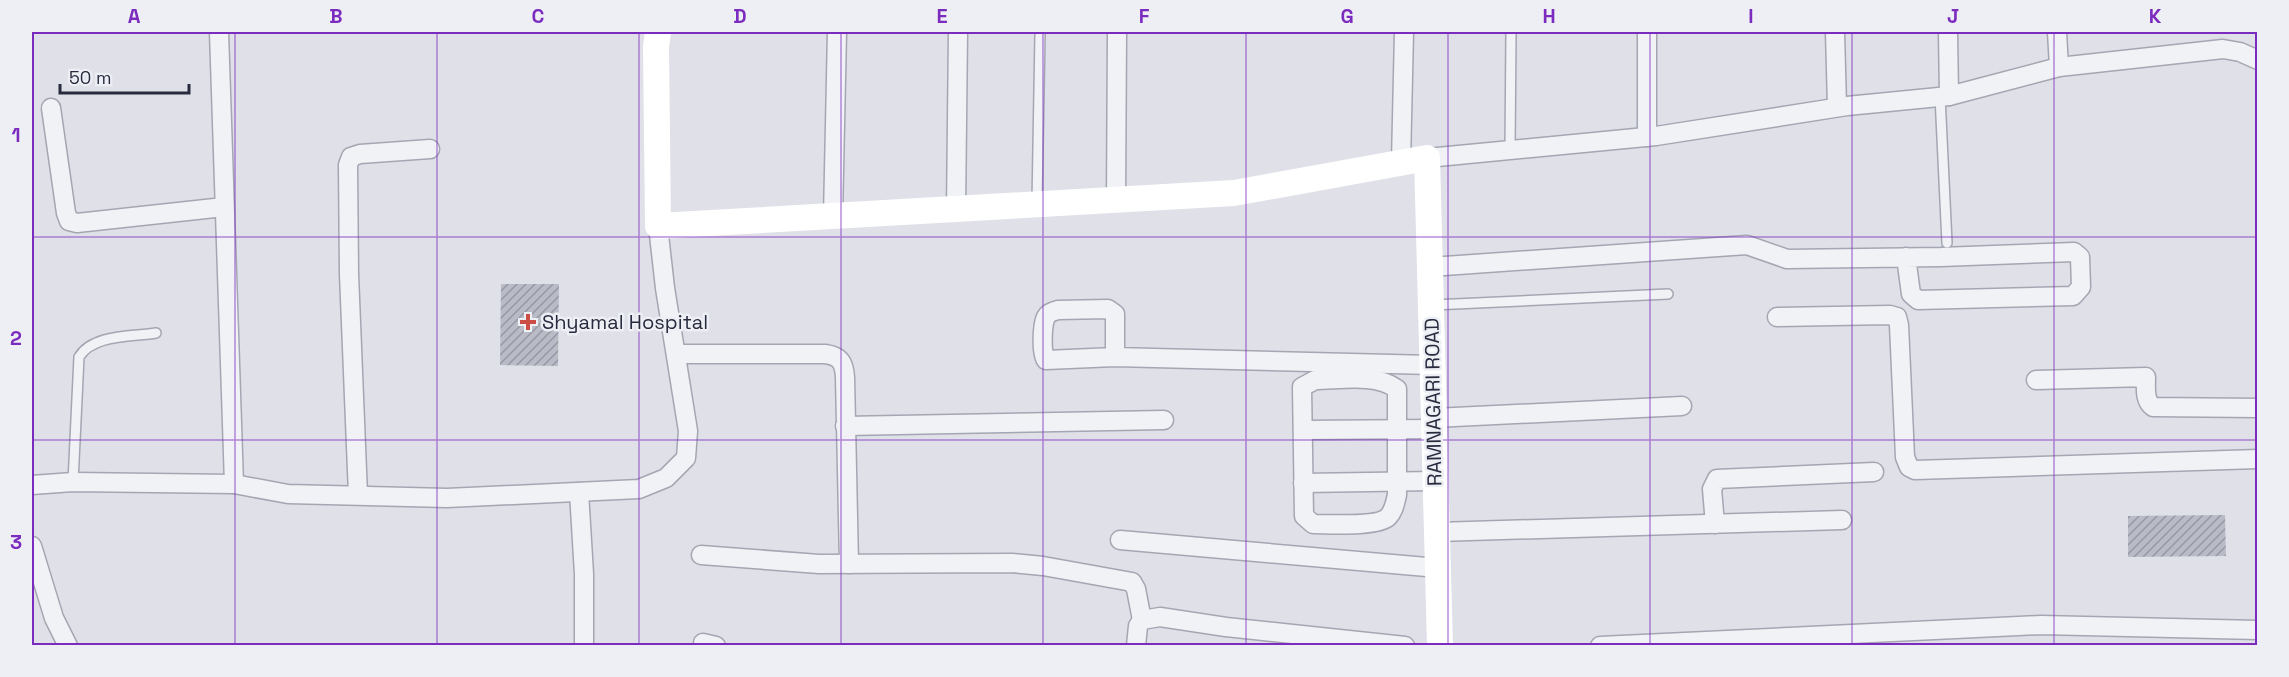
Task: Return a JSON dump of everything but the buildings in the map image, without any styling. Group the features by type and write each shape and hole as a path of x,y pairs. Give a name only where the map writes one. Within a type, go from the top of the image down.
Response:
{"street":[{"path":"219,32 234,484"},
{"path":"32,485 73,482 234,484 288,494 447,498 639,489 666,478 686,458 688,431 658,226 656,47 658,32"},
{"path":"833,217 837,32"},
{"path":"956,210 958,32"},
{"path":"1116,201 1117,32"},
{"path":"1401,162 1404,32"},
{"path":"1647,32 1647,137"},
{"path":"1835,32 1836,107"},
{"path":"1945,96 1948,32"},
{"path":"2057,32 2059,67"},
{"path":"658,226 1234,193 1427,158 1647,137 1836,107 1945,96 2059,67 2224,40 2240,52 2258,60"},
{"path":"51,108 69,221 77,223 224,207"},
{"path":"358,495 349,274 348,165 351,157 360,154 430,149"},
{"name":"RAMNAGARI ROAD","path":"1427,158 1440,645"},
{"path":"1430,267 1747,245 1787,259 1906,258 2074,252 2080,257 2081,287 2073,296 1918,300 1911,294 1906,258"},
{"path":"1115,357 1115,314 1108,309 1058,310 1050,312 1045,318 1042,350 1046,360 1115,357 1432,365"},
{"path":"1777,318 1890,315 1896,317 1899,325 1905,457 1909,467 1915,470 2258,459"},
{"path":"676,354 825,354 838,357 844,367 849,564"},
{"path":"2036,380 2146,377 2147,396 2149,404 2153,407 2258,408"},
{"path":"1315,380 1377,380 1389,383 1397,389 1398,482 1393,510 1387,519 1376,523 1313,524 1304,516 1303,430 1302,387 1315,380"},
{"path":"1303,430 1397,431 1434,424 1682,406"},
{"path":"845,426 1164,420"},
{"path":"1714,524 1712,489 1716,479 1874,472"},
{"path":"1303,483 1435,482"},
{"path":"579,492 584,574 584,645"},
{"path":"1437,532 1842,520"},
{"path":"1119,540 1438,568"},
{"path":"32,546 37,588 68,645"},
{"path":"701,555 819,564 1012,563 1128,580 1135,585 1142,620 1138,626 1136,645"},
{"path":"1142,620 1160,617 1226,627 1405,645"},
{"path":"1600,645 1787,641 2050,625 2258,630"}],"lane":[{"path":"1510,150 1511,32"},
{"path":"1037,206 1040,34"},
{"path":"1945,96 1947,243"},
{"path":"1431,305 1668,294"},
{"path":"73,482 79,357 83,349 99,341 156,333"}],"place":[{"name":"Shyamal Hospital","path":"528,322"}]}
